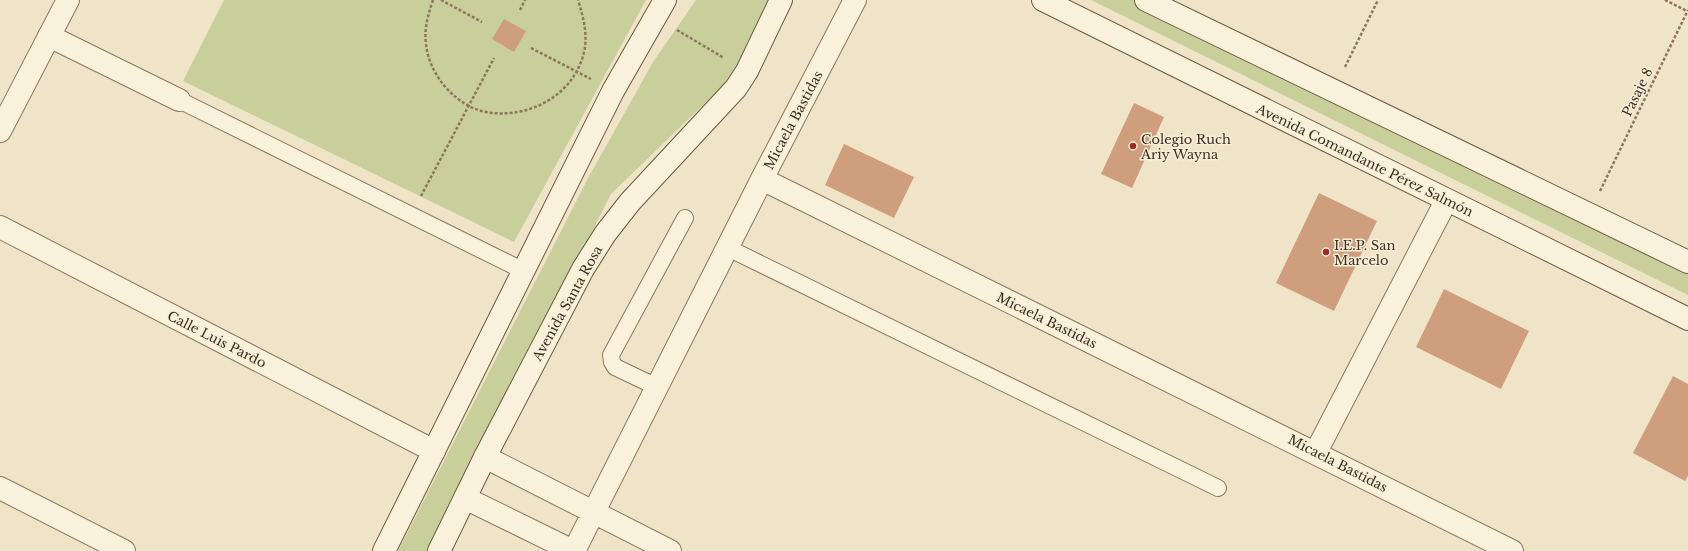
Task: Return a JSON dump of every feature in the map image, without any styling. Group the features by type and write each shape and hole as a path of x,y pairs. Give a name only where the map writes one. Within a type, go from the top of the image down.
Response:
{"street":[{"path":"0,131 68,0"},
{"name":"Avenida Santa Rosa","path":"439,551 485,457 583,269 605,234 630,202 736,88 747,71 781,0"},
{"name":"Micaela Bastidas","path":"855,0 762,179 1316,452 1512,551"},
{"name":"Avenida Comandante Pérez Salmón","path":"1043,0 1446,201 1688,319"},
{"path":"1146,0 1688,262"},
{"path":"384,551 613,91 660,8"},
{"path":"49,36 179,100"},
{"path":"465,498 574,551 762,179"},
{"path":"1316,452 1446,201"},
{"name":"Calle Luis Pardo","path":"0,227 434,451"},
{"path":"485,457 670,551"},
{"path":"0,488 124,551"}],"lane":[{"path":"179,100 524,271"},
{"path":"657,387 615,366 611,355 685,218"},
{"path":"728,248 1218,488"}],"path":[{"path":"432,0 426,20 426,45 433,70 448,90 468,105 492,113 510,114 517,114 541,106 562,92 577,71 585,48 585,23 578,0"},
{"path":"441,0 482,22"},
{"path":"520,10 525,0"},
{"path":"1352,53 1378,0"},
{"path":"1665,0 1688,10"},
{"path":"660,8 747,71"},
{"name":"Pasaje 8","path":"1604,183 1688,10"},
{"path":"531,48 613,91"},
{"path":"411,215 494,58"}],"green space":[{"path":"224,0 646,0 514,242 183,81"},
{"path":"696,0 776,0 731,78 611,194 430,551 398,551 587,180 653,62"},
{"path":"1091,0 1147,0 1688,268 1688,295"}],"building":[{"path":"504,19 526,31 514,52 492,39"},
{"name":"Colegio Ruch Ariy Wayna","path":"1134,103 1164,117 1132,188 1101,174"},
{"path":"844,144 914,177 894,218 825,185"},
{"name":"I.E.P. San Marcelo","path":"1319,193 1377,221 1334,311 1276,283"},
{"path":"1444,289 1529,331 1501,389 1416,347"},
{"path":"1673,376 1688,384 1688,476 1685,481 1633,453"}],"place":[{"name":"Colegio Ruch Ariy Wayna","path":"1133,146"},
{"name":"I.E.P. San Marcelo","path":"1326,252"}]}
